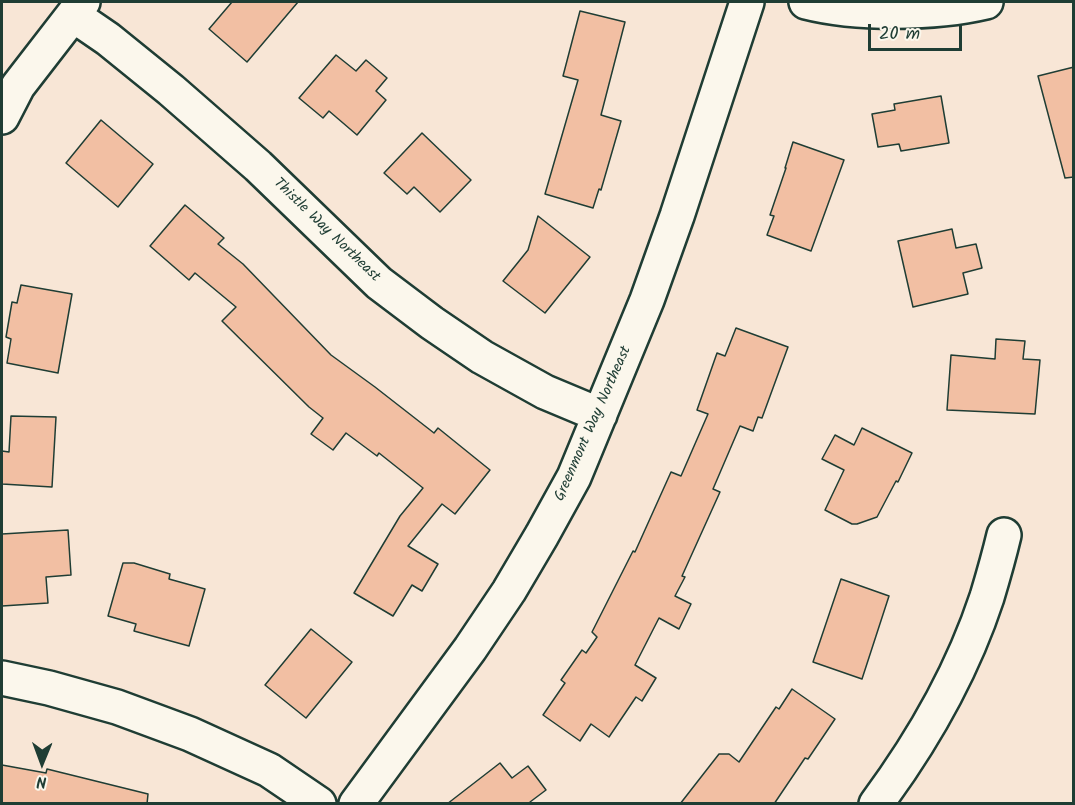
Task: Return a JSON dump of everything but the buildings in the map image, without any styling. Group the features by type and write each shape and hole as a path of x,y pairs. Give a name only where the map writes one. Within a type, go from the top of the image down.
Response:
{"street":[{"name":"Greenmont Way Northeast","path":"356,804 470,649 509,591 574,477 647,300 747,2"},
{"path":"806,2 861,10 909,11 986,2"},
{"name":"Thistle Way Northeast","path":"78,8 108,39 258,166 379,283 482,357 545,392 600,415"},
{"path":"2,117 18,86 78,8"},
{"path":"876,804 924,732 947,689 987,598 1005,535"},
{"path":"2,678 117,707 190,734 268,770 319,804"}]}
